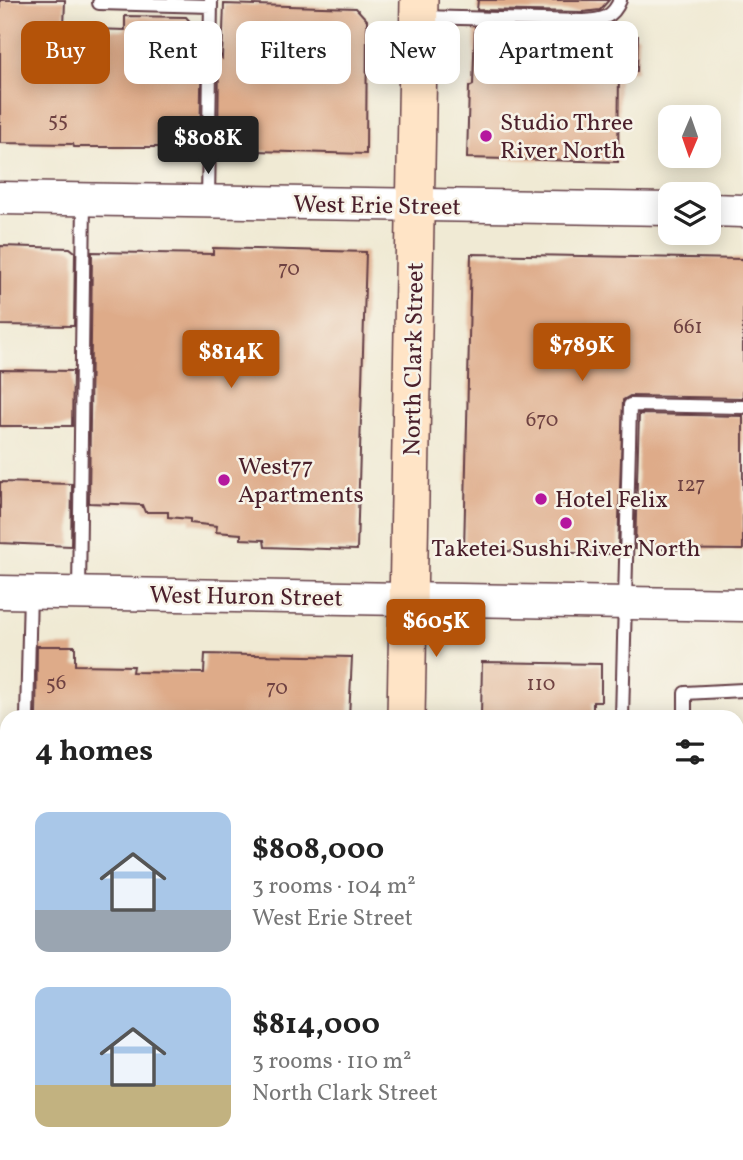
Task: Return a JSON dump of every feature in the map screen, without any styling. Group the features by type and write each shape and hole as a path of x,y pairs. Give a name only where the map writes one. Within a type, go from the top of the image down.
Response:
{"main road":[{"name":"North Clark Street","path":"406,710 419,9"}],"street":[{"name":"West Erie Street","path":"0,198 658,209"},
{"path":"721,210 743,211"},
{"name":"West Huron Street","path":"15,592 743,604"}],"lane":[{"path":"419,9 583,21 604,20 616,10 620,0"},
{"path":"99,3 211,3 208,202"},
{"path":"79,593 84,200"},
{"path":"622,710 630,405 743,407"},
{"path":"15,592 26,710"},
{"path":"685,710 685,693 743,690"}],"building":[{"path":"0,0 65,0 64,21 21,21 21,84 110,84 110,30 124,30 124,84 201,84 200,147 74,147 73,144 0,143"},
{"path":"478,0 609,0 600,10 583,12 477,10"},
{"path":"224,4 356,8 367,20 366,154 220,150 219,84 222,84"},
{"path":"125,16 186,17 190,21 125,21"},
{"path":"474,56 474,84 619,84 618,162 467,158 469,87 473,85"},
{"path":"0,246 70,248 75,252 74,326 0,325"},
{"path":"213,248 366,252 357,550 265,547 264,540 241,539 241,534 216,532 217,526 168,517 168,512 145,512 142,505 89,503 92,252 213,254"},
{"path":"471,254 743,259 743,398 630,396 623,400 618,548 614,548 614,554 464,550"},
{"path":"0,370 73,371 72,426 0,426"},
{"path":"639,414 743,416 743,550 635,549"},
{"path":"0,482 72,484 71,546 0,543"},
{"path":"37,646 75,646 75,665 133,666 132,672 204,673 205,654 352,657 349,710 36,710"},
{"path":"482,662 601,664 601,702 593,702 593,710 481,710"}],"place":[{"name":"Studio Three River North","path":"486,136"},
{"name":"West77 Apartments","path":"224,480"},
{"name":"Hotel Felix","path":"541,499"},
{"name":"Taketei Sushi River North","path":"566,523"}]}
